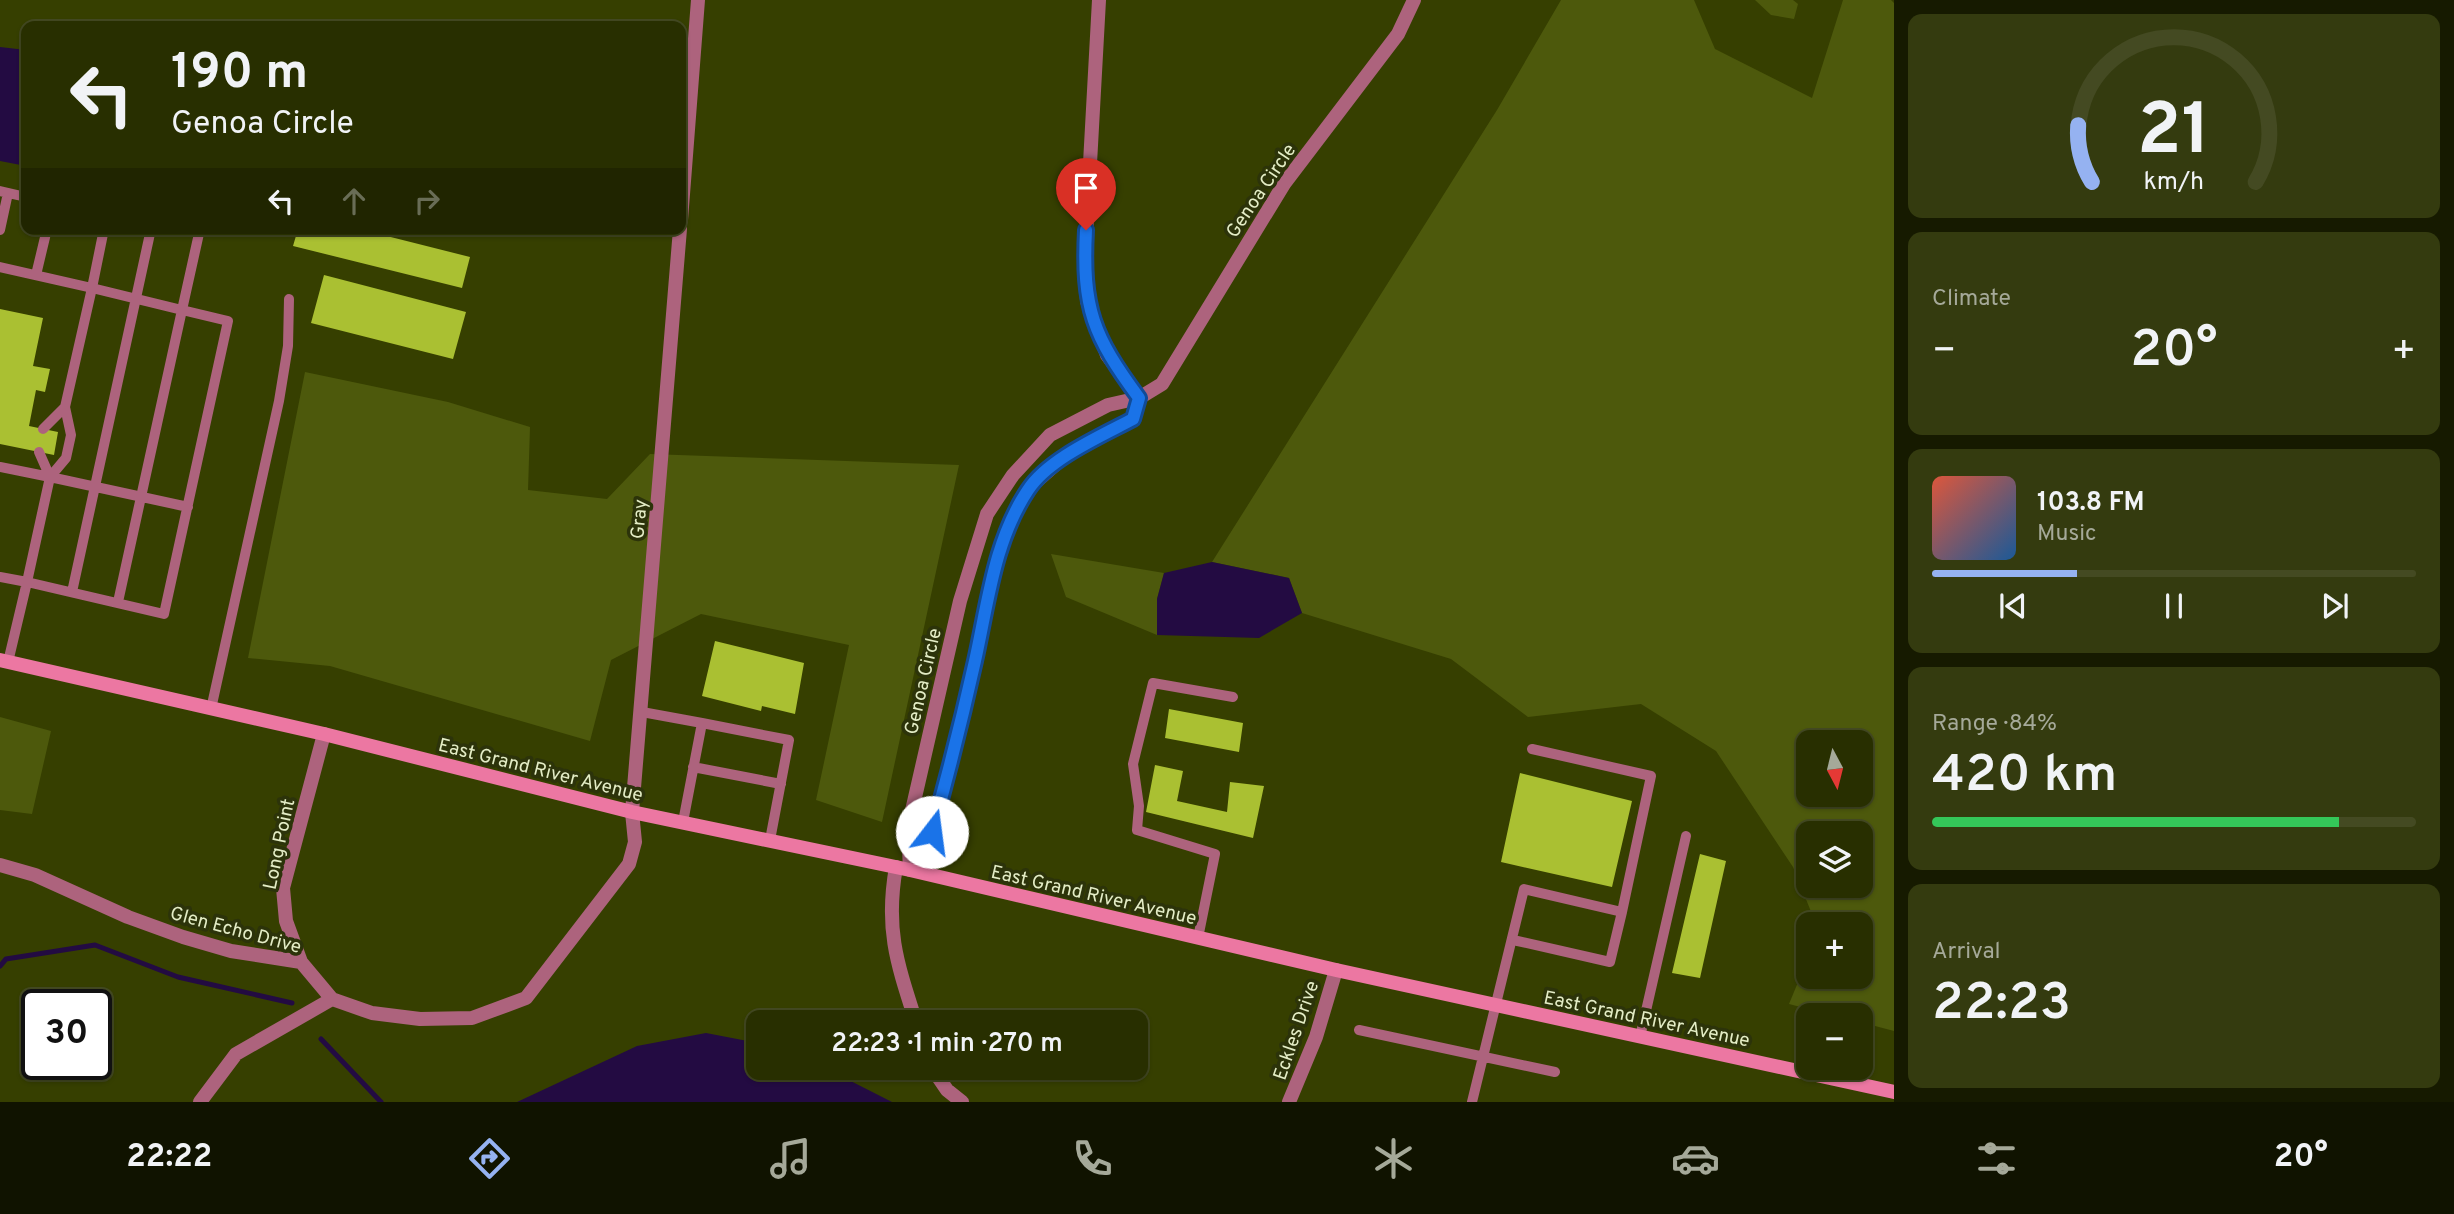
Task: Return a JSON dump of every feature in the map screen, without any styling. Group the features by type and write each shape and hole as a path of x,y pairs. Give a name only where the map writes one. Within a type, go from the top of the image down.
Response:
{"main road":[{"name":"East Grand River Avenue","path":"4,661 324,734 632,812 903,869 1336,970 1894,1092"}],"street":[{"path":"686,155 698,0"},
{"path":"1099,0 1085,254 1087,301 1107,355 1139,398"},
{"name":"Genoa Circle","path":"903,869 908,828 960,601 986,514 1013,475 1049,435 1108,405 1139,398 1162,384 1284,184 1398,34 1414,0"},
{"name":"Gray","path":"632,812 680,235"},
{"name":"Genoa Circle","path":"903,869 932,832 999,552 1029,488 1064,457 1133,419 1139,398"},
{"path":"1013,475 1029,488"},
{"path":"960,601 986,609"},
{"name":"Long Point","path":"301,962 286,921 284,888 324,734"},
{"path":"921,770 947,776"},
{"path":"200,1102 236,1054 332,999 372,1013 420,1019 472,1018 526,998 629,864 635,842 632,812"},
{"name":"Glen Echo Drive","path":"0,865 35,875 128,917 183,937 231,951 301,962 332,999"},
{"path":"903,869 890,902 891,937 912,1010"},
{"name":"Eckles Drive","path":"1289,1102 1316,1037 1336,970"},
{"path":"940,1080 947,1090 962,1102"}],"lane":[{"path":"0,230 4,192"},
{"path":"36,275 46,235"},
{"path":"4,661 27,582 50,477 66,458 71,435 65,407 103,235"},
{"path":"72,592 150,235"},
{"path":"118,602 199,235"},
{"path":"0,267 228,321 164,614 0,577"},
{"path":"211,709 279,401 288,346 289,299"},
{"path":"43,429 65,407"},
{"path":"39,452 50,477"},
{"path":"0,467 188,507"},
{"path":"1198,938 1215,854 1136,830 1139,806 1133,764 1153,683 1233,697"},
{"path":"642,712 789,740 770,840"},
{"path":"683,822 702,723"},
{"path":"1513,940 1610,962 1651,776 1532,749"},
{"path":"694,767 781,784"},
{"path":"1640,1037 1686,836"},
{"path":"1472,1102 1524,889 1622,912"},
{"path":"1359,1030 1555,1072"}],"green space":[{"path":"1561,0 1694,0 1715,49 1812,98 1843,0 1891,0 1894,3 1894,1031 1873,1025 1873,1003 1789,1004 1796,987 1873,989 1873,912 1811,912 1806,898 1873,898 1873,821 1796,821 1796,874 1716,751 1641,704 1528,717 1451,659 1302,613 1289,578 1212,562 1497,110"},
{"path":"1755,0 1793,0 1798,4 1794,19 1771,15"},
{"path":"305,372 448,402 530,427 528,490 607,499 650,454 959,465 882,822 816,800 849,645 701,614 611,660 590,741 330,666 248,658"},
{"path":"1051,554 1164,573 1157,599 1157,635 1066,597"},
{"path":"0,717 51,731 32,814 0,810"}],"shaded area":[{"path":"0,47 21,49 21,165 0,161"},
{"path":"1212,562 1289,578 1302,613 1259,638 1157,635 1157,599 1164,573"},
{"path":"706,1033 746,1041 746,1080 849,1080 892,1102 517,1102 637,1046"}],"building":[{"path":"296,235 383,235 470,257 462,288 293,246"},
{"path":"324,275 466,312 453,359 311,323"},
{"path":"0,309 43,318 33,366 50,369 45,392 36,390 29,426 58,432 54,455 0,444"},
{"path":"715,641 804,663 795,714 762,706 761,711 702,696"},
{"path":"1169,709 1243,723 1239,752 1165,738"},
{"path":"1155,765 1183,771 1177,801 1227,812 1230,782 1264,786 1253,838 1146,812"},
{"path":"1520,773 1632,801 1612,887 1501,862"},
{"path":"1700,854 1726,861 1700,978 1672,973"}],"waterway":[{"path":"0,966 6,959 95,945 178,977 292,1003"},
{"path":"321,1039 381,1102"}],"route":[{"path":"932,832 962,719 995,564 1008,528 1029,488 1064,457 1133,419 1139,398 1107,355 1087,301 1086,230"}]}
